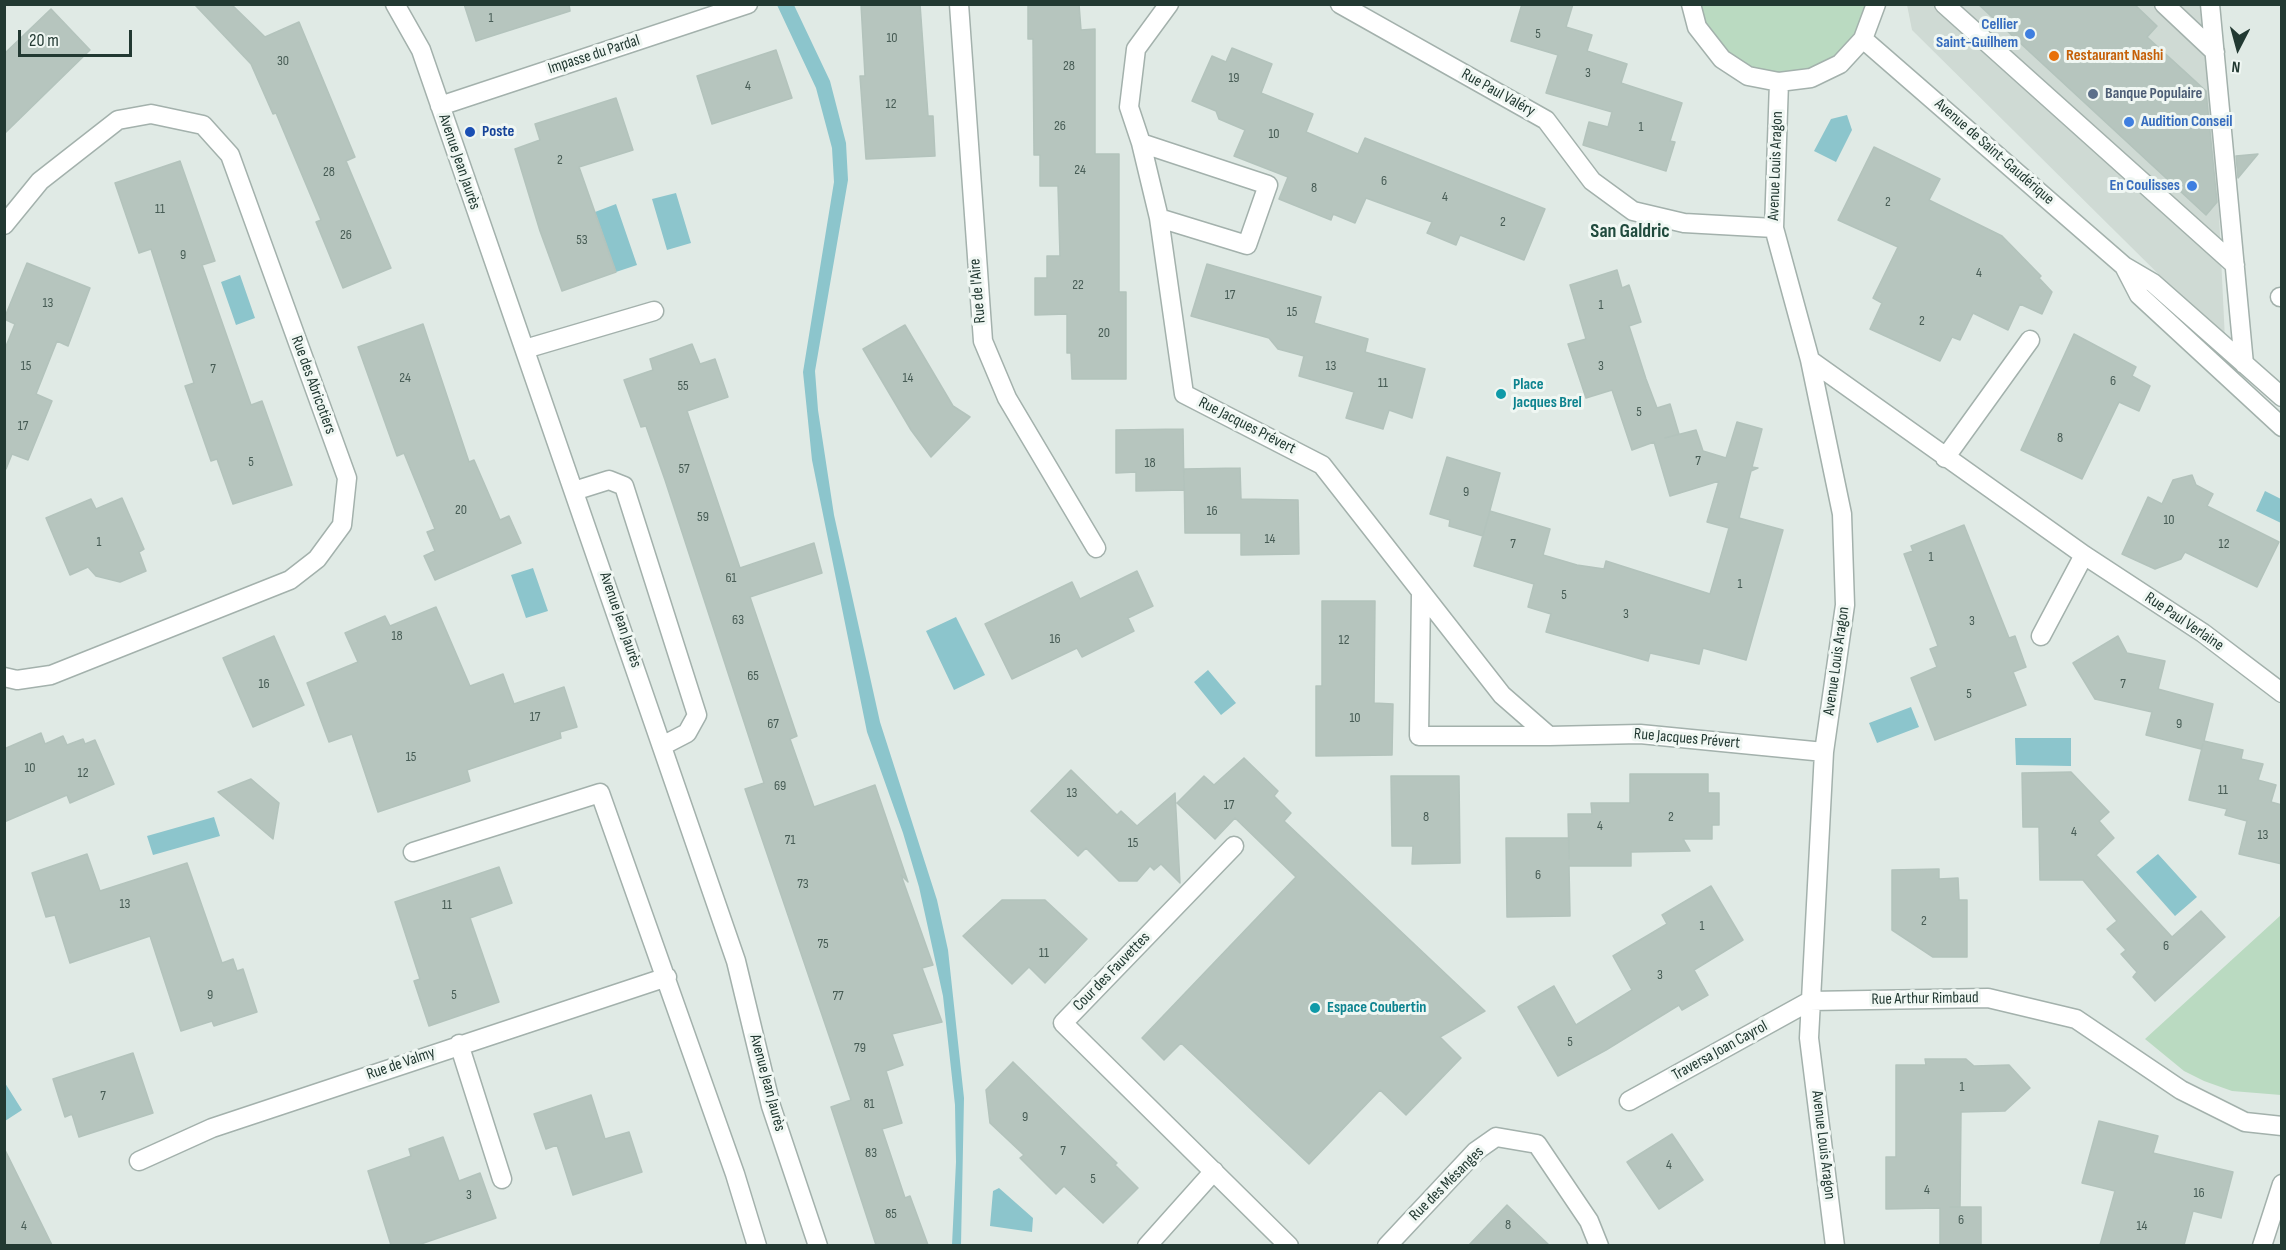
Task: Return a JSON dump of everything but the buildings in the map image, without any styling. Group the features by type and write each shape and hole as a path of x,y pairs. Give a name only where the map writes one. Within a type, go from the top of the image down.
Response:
{"street":[{"name":"Avenue Jean Jaurès","path":"395,4 421,50 736,961 771,1106 818,1245"},
{"name":"Impasse du Pardal","path":"440,106 748,4"},
{"name":"Rue de l'Aire","path":"959,4 983,341 1007,399 1096,548"},
{"name":"Rue Jacques Prévert","path":"1169,4 1136,49 1129,106 1141,143 1159,218 1184,394 1323,465 1421,594 1502,695 1549,735"},
{"name":"Rue Paul Valéry","path":"1340,4 1546,120 1592,181 1633,211 1684,223 1774,228"},
{"path":"1691,4 1697,27 1722,59 1748,76 1779,82 1811,78 1840,64 1863,39 1876,4"},
{"path":"1944,4 2235,265"},
{"path":"2164,4 2215,52"},
{"path":"2210,4 2244,364"},
{"name":"Avenue de Saint-Gaudérique","path":"1863,39 2124,266 2153,283 2282,397"},
{"name":"Avenue Louis Aragon","path":"1779,82 1774,228 1809,360 1842,513 1845,605 1824,752 1809,1038 1835,1245"},
{"name":"Rue des Abricotiers","path":"4,225 40,181 118,120 151,114 203,125 230,155 347,478 342,525 318,559 290,580 51,675 17,680 4,677"},
{"path":"1141,143 1268,185 1247,245 1159,218"},
{"name":"Avenue de Saint-Gaudérique","path":"2124,266 2139,295 2282,427"},
{"path":"525,349 654,311"},
{"path":"1945,458 2030,340"},
{"name":"Rue Paul Verlaine","path":"1809,360 2084,555 2203,633 2282,693"},
{"path":"574,491 609,480 624,486 698,715 687,732 662,746"},
{"path":"2041,636 2084,555"},
{"name":"Rue Jacques Prévert","path":"1421,594 1419,736 1640,734 1824,752"},
{"path":"413,852 600,793 667,977 757,1245"},
{"name":"Cour des Fauvettes","path":"1234,846 1063,1023 1289,1245"},
{"name":"Rue de Valmy","path":"140,1161 212,1128 459,1044 667,977"},
{"name":"Rue Arthur Rimbaud","path":"1810,1001 1988,998 2076,1019 2181,1089 2245,1122 2282,1126"},
{"name":"Traversa Joan Cayrol","path":"1629,1101 1810,1001"},
{"path":"459,1044 502,1179"},
{"name":"Rue des Mésanges","path":"1387,1245 1476,1151 1496,1137 1537,1144 1589,1221 1599,1245"},
{"path":"1146,1245 1214,1172"},
{"path":"2262,1245 2282,1184"}],"shaded area":[{"path":"1907,5 2209,5 2225,340 1912,30"}],"green space":[{"path":"1691,5 1876,5 1853,52 1779,82 1722,59"},
{"path":"2281,915 2281,1095 2232,1091 2204,1081 2184,1071 2145,1039"}],"water":[{"path":"777,5 794,5 830,81 846,143 848,180 815,371 818,410 834,515 880,722 937,900 948,950 964,1098 961,1245 952,1245 956,1162 955,1105 943,996 919,887 903,833 867,732 812,460 803,372 834,182 832,148 816,88"},
{"path":"1847,115 1852,130 1836,162 1814,151 1831,119"},
{"path":"676,193 691,243 667,250 652,199"},
{"path":"616,204 637,265 616,272 595,212"},
{"path":"240,275 255,318 236,325 221,282"},
{"path":"2265,491 2281,499 2281,523 2256,511"},
{"path":"533,568 548,611 526,618 511,575"},
{"path":"956,617 985,675 954,690 926,631"},
{"path":"1208,670 1236,703 1221,715 1194,682"},
{"path":"1911,707 1919,727 1877,743 1869,723"},
{"path":"2015,738 2071,738 2071,766 2016,765"},
{"path":"214,817 220,836 153,855 147,836"},
{"path":"2158,854 2197,897 2175,916 2136,872"},
{"path":"5,1083 22,1110 4,1121"},
{"path":"999,1188 1033,1218 1032,1232 990,1226 993,1191"}],"place":[{"name":"Cellier Saint-Guilhem","path":"2030,34"},
{"name":"Restaurant Nashi","path":"2054,56"},
{"name":"Banque Populaire","path":"2093,94"},
{"name":"Audition Conseil","path":"2129,122"},
{"name":"Poste","path":"470,132"},
{"name":"En Coulisses","path":"2192,186"},
{"name":"Place Jacques Brel","path":"1501,394"},
{"name":"Espace Coubertin","path":"1315,1008"}],"district":[{"name":"San Galdric","path":"1630,232"}]}
